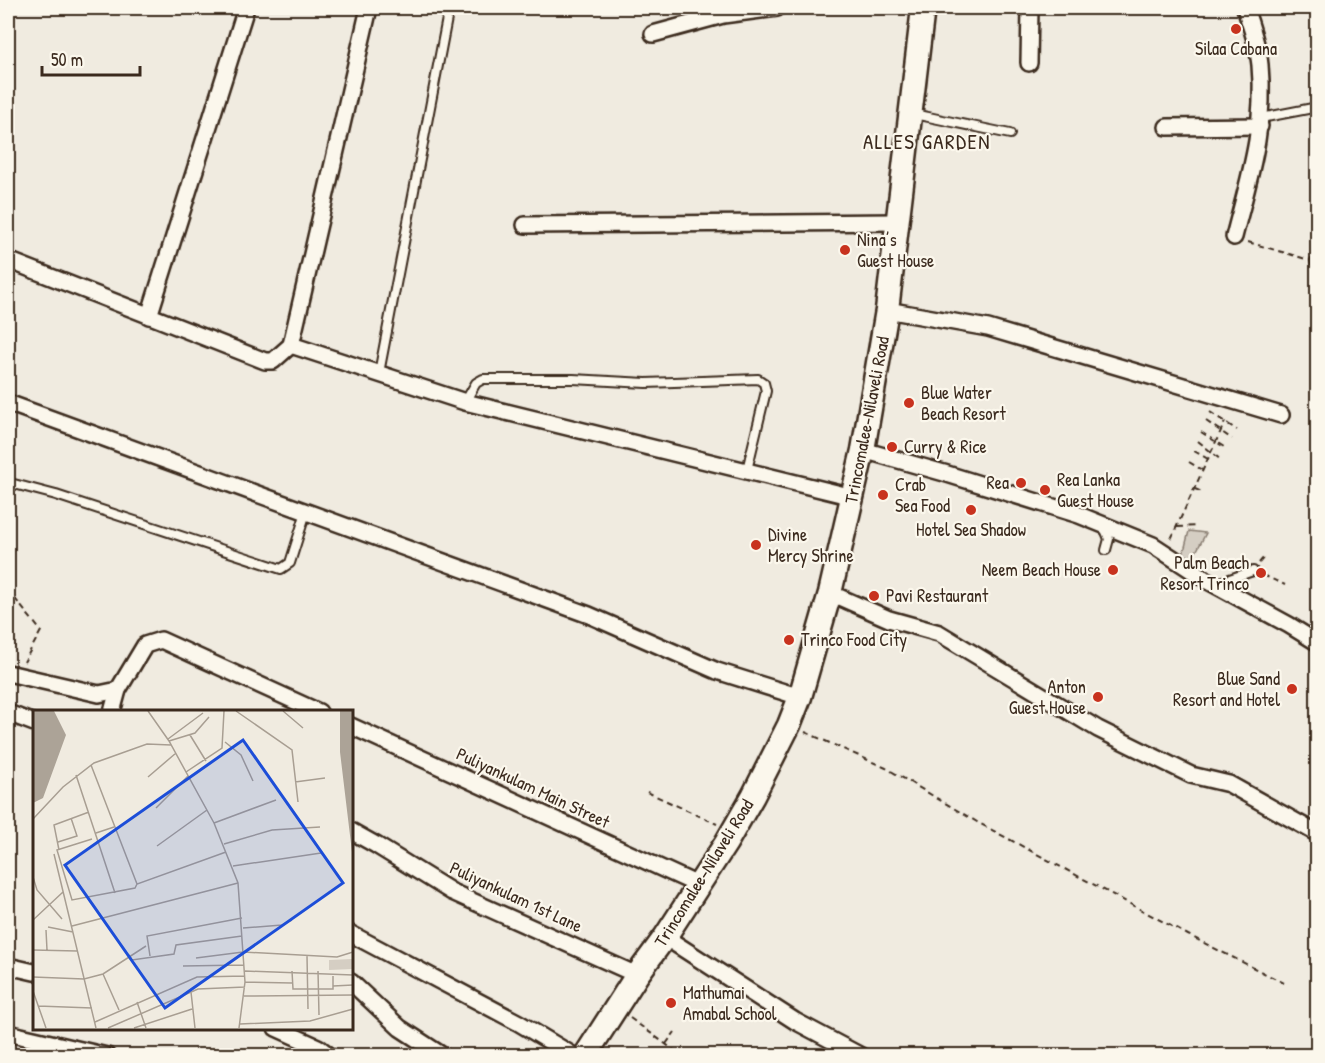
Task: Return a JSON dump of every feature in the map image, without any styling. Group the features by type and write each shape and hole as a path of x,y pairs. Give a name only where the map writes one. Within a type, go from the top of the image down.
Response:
{"main road":[{"name":"Trincomalee-Nilaveli Road","path":"585,1056 636,975 665,937 733,831 789,725 800,697 830,593 863,450 887,310 923,8"}],"street":[{"path":"149,316 246,8"},
{"path":"8,260 265,361 273,361 291,345 369,8"},
{"path":"653,34 723,15 777,8"},
{"path":"1029,63 1030,8"},
{"path":"1234,237 1261,122 1260,65 1245,8"},
{"path":"1167,127 1261,122"},
{"path":"525,225 897,222"},
{"path":"887,310 988,328 1281,415"},
{"path":"291,345 465,402 853,497"},
{"path":"8,403 589,615 717,671 800,697"},
{"path":"863,450 955,476 1079,515 1103,525 1157,548 1317,643"},
{"path":"830,593 889,619 939,633 1098,729 1191,775 1229,783 1317,834"},
{"path":"113,710 118,690 145,645 161,640 315,710"},
{"path":"12,674 99,694 118,690"},
{"path":"8,713 33,723"},
{"name":"Puliyankulam Main Street","path":"352,726 698,885"},
{"name":"Puliyankulam 1st Lane","path":"352,832 452,892 636,975"},
{"path":"352,935 519,1023 574,1056"},
{"path":"665,937 795,1021 861,1056"},
{"path":"8,966 33,972"},
{"path":"352,983 400,1028 443,1056"},
{"path":"278,1030 318,1047 330,1056"},
{"path":"8,1033 107,1056"}],"lane":[{"path":"379,373 449,8"},
{"path":"1261,122 1317,107"},
{"path":"909,113 1010,134"},
{"path":"465,402 476,383 483,379 520,381 573,379 646,383 758,379 764,383 766,391 747,470"},
{"path":"14,484 57,495 281,568 290,563 306,512"},
{"path":"1103,525 1109,539 1106,550"},
{"path":"1202,576 1218,582 1253,571"}],"path":[{"path":"1234,237 1316,261"},
{"path":"1210,412 1237,430"},
{"path":"1206,421 1232,439"},
{"path":"1157,548 1167,549 1225,422"},
{"path":"1201,432 1227,449"},
{"path":"1198,441 1221,460"},
{"path":"1194,451 1208,459"},
{"path":"1189,462 1203,471"},
{"path":"1195,489 1202,492"},
{"path":"1181,502 1187,505"},
{"path":"1177,527 1197,526"},
{"path":"1253,571 1285,585"},
{"path":"8,590 40,632 12,674"},
{"path":"789,725 886,768 977,822 1188,935 1284,983"},
{"path":"647,792 733,831"},
{"path":"616,1008 682,1056"},
{"path":"666,1044 675,1032"}],"shaded area":[{"path":"1189,531 1206,533 1190,563 1182,559"}],"place":[{"name":"Silaa Cabana","path":"1236,29"},
{"name":"Nina’s Guest House","path":"845,250"},
{"name":"Blue Water Beach Resort","path":"909,403"},
{"name":"Curry & Rice","path":"892,447"},
{"name":"Rea","path":"1021,483"},
{"name":"Rea Lanka Guest House","path":"1045,490"},
{"name":"Crab Sea Food","path":"883,495"},
{"name":"Hotel Sea Shadow","path":"971,510"},
{"name":"Divine Mercy Shrine","path":"756,545"},
{"name":"Neem Beach House","path":"1113,570"},
{"name":"Palm Beach Resort Trinco","path":"1261,573"},
{"name":"Pavi Restaurant","path":"874,596"},
{"name":"Trinco Food City","path":"789,640"},
{"name":"Blue Sand Resort and Hotel","path":"1292,689"},
{"name":"Anton Guest House","path":"1098,697"},
{"name":"Mathumai Amabal School","path":"671,1003"}],"district":[{"name":"ALLES GARDEN","path":"927,142"}]}
